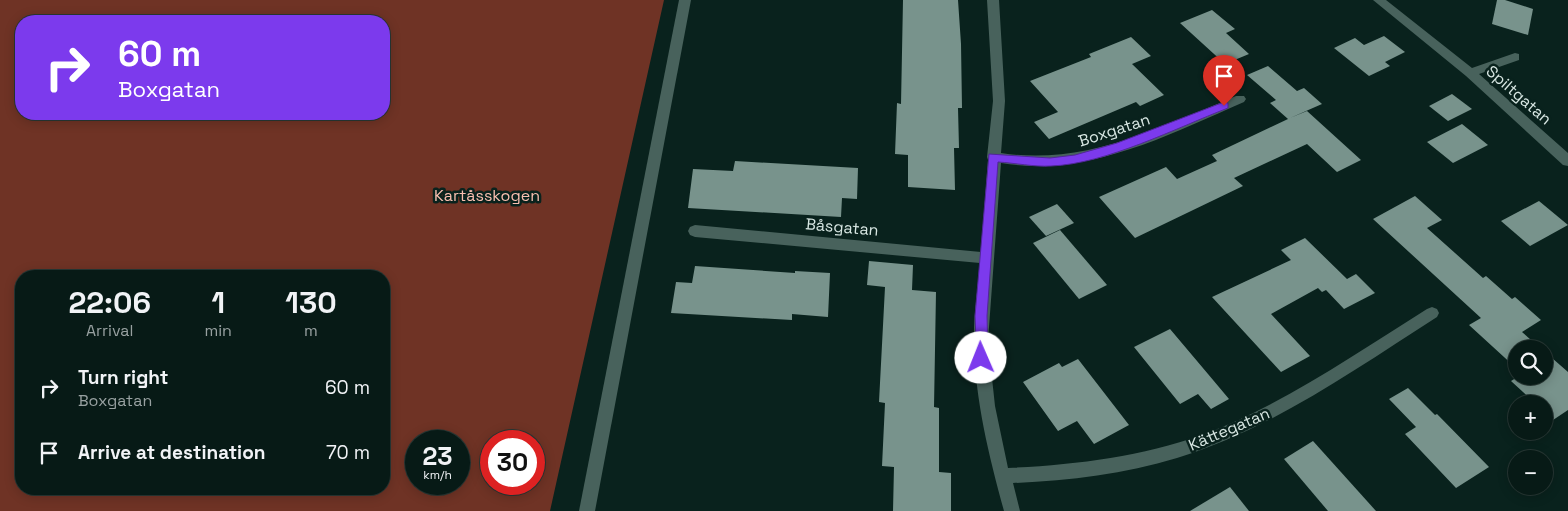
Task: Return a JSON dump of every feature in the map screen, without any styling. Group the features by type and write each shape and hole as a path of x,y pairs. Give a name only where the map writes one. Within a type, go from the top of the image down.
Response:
{"street":[{"path":"587,511 685,0"},
{"path":"993,0 999,82 981,325 982,374 1002,476 1012,511"},
{"name":"Spiltgatan","path":"1379,0 1470,73 1568,161"},
{"name":"Spiltgatan","path":"1470,73 1515,57"},
{"name":"Boxgatan","path":"993,157 1050,162 1075,160 1178,125 1240,99"},
{"name":"Båsgatan","path":"695,231 986,258"},
{"name":"Kättegatan","path":"1002,476 1056,475 1098,470 1169,454 1204,442 1277,408 1432,314"}],"green space":[{"name":"Kartåsskogen","path":"0,0 664,0 550,511 0,511"}],"building":[{"path":"903,0 958,0 962,108 958,108 959,148 954,148 955,190 908,187 908,155 895,154 897,103 901,104"},
{"path":"1497,0 1505,0 1533,9 1528,35 1492,24"},
{"path":"1212,10 1235,29 1226,33 1249,54 1225,64 1180,23"},
{"path":"1384,36 1405,52 1385,62 1390,66 1369,76 1334,48 1355,38 1364,45"},
{"path":"1131,37 1151,56 1132,64 1164,95 1140,106 1136,102 1049,139 1034,122 1058,112 1030,81 1091,57 1089,54"},
{"path":"1268,66 1297,91 1304,88 1322,104 1290,118 1307,111 1361,160 1337,172 1307,144 1234,178 1243,186 1135,238 1099,197 1166,167 1177,179 1217,161 1212,155 1288,119 1270,103 1276,100 1247,75"},
{"path":"1452,94 1472,109 1448,121 1429,106"},
{"path":"1462,124 1488,145 1453,163 1427,142"},
{"path":"735,161 858,168 857,199 842,198 841,217 688,208 693,169 733,171"},
{"path":"1415,196 1442,220 1427,228 1483,278 1486,276 1512,299 1515,297 1541,320 1522,332 1531,340 1508,340 1508,361 1469,325 1481,318 1373,219"},
{"path":"1539,201 1568,225 1530,246 1501,221"},
{"path":"1057,204 1074,223 1046,236 1029,217"},
{"path":"1060,230 1107,285 1079,299 1033,243"},
{"path":"1305,238 1347,279 1356,274 1375,293 1344,309 1326,290 1322,292 1318,288 1271,314 1310,356 1281,372 1212,297 1291,260 1281,250"},
{"path":"869,261 913,265 912,290 936,292 934,407 939,408 939,472 951,473 951,511 893,511 894,467 882,466 885,403 879,402 885,287 867,285"},
{"path":"695,266 795,273 795,271 830,273 828,317 792,314 792,320 671,313 676,282 692,283"},
{"path":"1170,329 1229,399 1211,409 1198,394 1180,404 1134,347"},
{"path":"1078,359 1129,425 1094,444 1077,421 1058,431 1023,382 1059,363 1062,367"},
{"path":"1553,359 1568,372 1568,410 1553,420 1553,395 1526,395 1515,385 1553,385"},
{"path":"1408,388 1435,415 1437,414 1489,467 1456,488 1405,434 1416,427 1389,399"},
{"path":"1313,441 1376,511 1328,511 1284,459"},
{"path":"1230,487 1249,511 1190,511"}],"route":[{"path":"981,358 981,316 993,157 1050,162 1075,160 1178,125 1224,106"}]}
